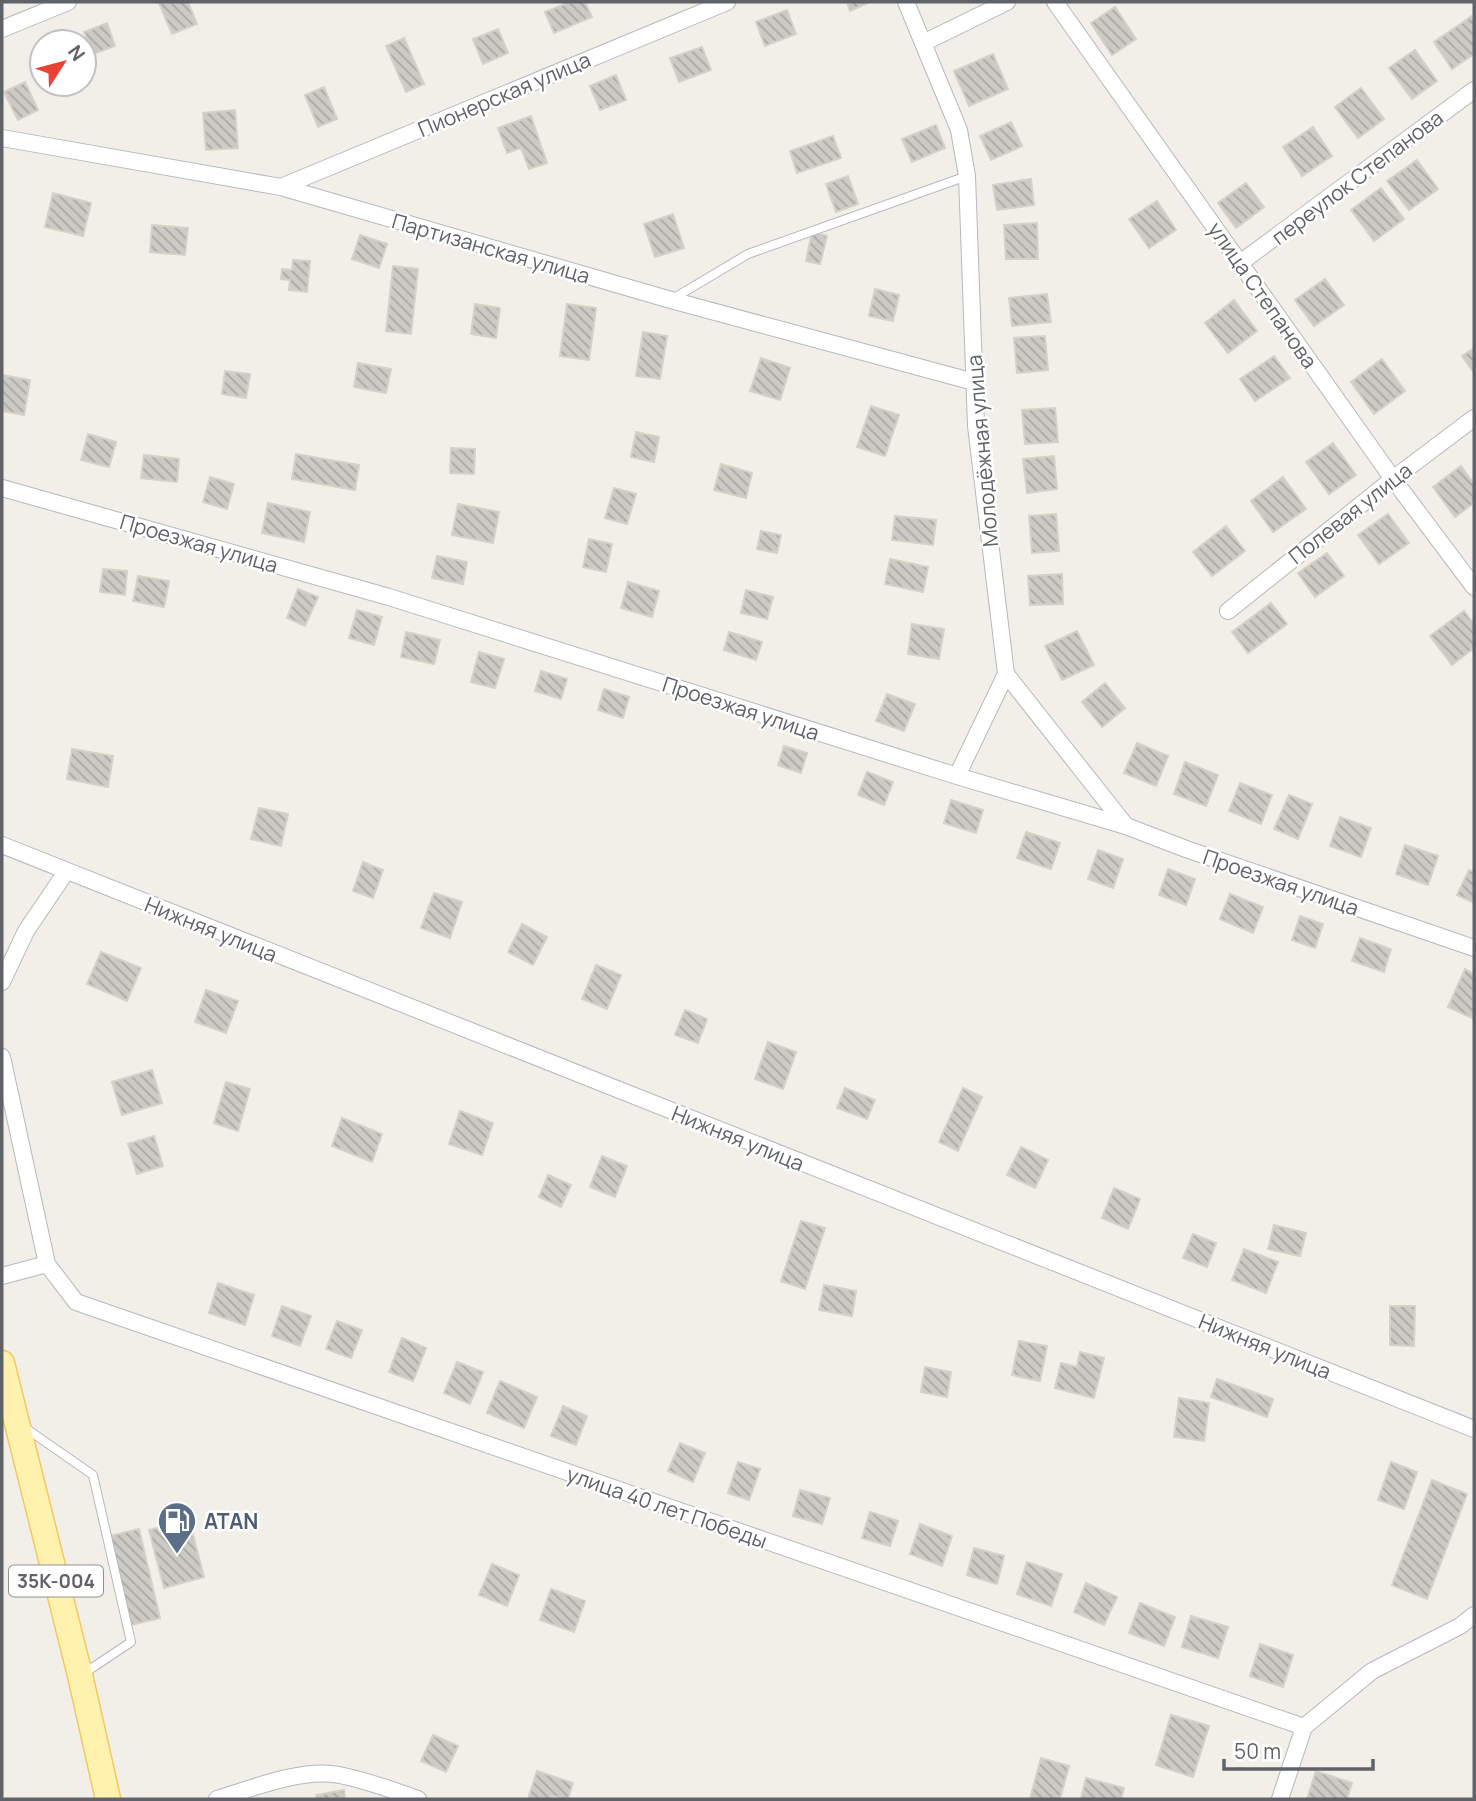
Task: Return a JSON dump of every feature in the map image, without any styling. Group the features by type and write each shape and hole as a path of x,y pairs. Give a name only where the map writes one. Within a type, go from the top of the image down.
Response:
{"main road":[{"name":"35К-004","path":"2,1363 80,1675 107,1799"}],"street":[{"path":"2,29 68,2"},
{"name":"Пионерская улица","path":"281,187 727,2"},
{"name":"Молодёжная улица","path":"906,2 959,130 967,176 976,426 1006,674"},
{"path":"923,43 1007,2"},
{"name":"улица Степанова","path":"1055,2 1393,479 1474,587"},
{"name":"переулок Степанова","path":"1240,263 1474,90"},
{"name":"Партизанская улица","path":"2,138 281,187 670,300 974,382"},
{"name":"Полевая улица","path":"1228,611 1474,418"},
{"name":"Проезжая улица","path":"2,488 389,597 957,776 1126,826 1474,948"},
{"path":"957,776 1006,674 1126,826"},
{"name":"Нижняя улица","path":"2,845 1474,1429"},
{"path":"2,982 26,931 66,872"},
{"path":"2,1057 47,1264 2,1276"},
{"name":"улица 40 лет Победы","path":"47,1264 76,1302 1304,1727"},
{"path":"1280,1799 1304,1727 1372,1671 1460,1626 1474,1615"},
{"path":"217,1799 311,1774 338,1774 418,1799"}],"lane":[{"path":"670,300 748,254 967,176"},
{"path":"15,1421 93,1475 131,1642 80,1675"}],"building":[{"path":"188,2 197,24 172,34 159,3"},
{"path":"570,2 585,2 592,17 554,33 545,12"},
{"path":"847,2 870,2 850,11"},
{"path":"1115,7 1136,39 1112,55 1091,23"},
{"path":"787,10 796,34 765,46 756,22"},
{"path":"1472,16 1474,54 1452,69 1434,42"},
{"path":"107,23 115,46 98,52 98,28 94,28"},
{"path":"498,29 508,53 483,64 473,39"},
{"path":"404,38 424,84 406,92 386,46"},
{"path":"702,47 711,70 679,82 670,58"},
{"path":"1415,50 1437,81 1412,99 1389,68"},
{"path":"993,54 1008,89 969,106 954,71"},
{"path":"616,75 626,100 600,110 590,86"},
{"path":"25,82 28,98 32,98 38,110 18,120 4,92"},
{"path":"324,87 337,119 318,127 305,95"},
{"path":"1361,88 1384,119 1358,138 1335,107"},
{"path":"235,110 238,148 206,150 203,113"},
{"path":"531,116 547,163 529,169 521,148 507,153 498,128"},
{"path":"1011,122 1022,146 991,160 980,136"},
{"path":"936,125 945,148 912,162 902,139"},
{"path":"1313,127 1332,156 1302,176 1283,147"},
{"path":"833,136 841,158 797,173 790,151"},
{"path":"1417,160 1438,189 1409,210 1387,181"},
{"path":"848,176 858,204 836,212 826,184"},
{"path":"1031,179 1034,205 997,210 993,185"},
{"path":"1246,183 1264,207 1236,228 1218,203"},
{"path":"1381,188 1404,219 1374,241 1351,210"},
{"path":"53,193 91,203 83,236 45,227"},
{"path":"1157,201 1176,230 1149,248 1129,219"},
{"path":"673,214 684,248 655,257 644,224"},
{"path":"1037,223 1038,259 1006,259 1004,225"},
{"path":"152,225 188,228 185,255 150,252"},
{"path":"812,232 827,236 820,264 806,261"},
{"path":"360,235 387,244 379,268 352,259"},
{"path":"293,260 310,261 307,292 289,290 290,280 281,279 282,269 292,270"},
{"path":"393,266 418,269 411,334 386,331"},
{"path":"1325,279 1344,305 1314,326 1295,300"},
{"path":"875,289 899,295 893,321 869,316"},
{"path":"1047,294 1051,322 1012,326 1009,298"},
{"path":"1234,300 1257,331 1228,353 1205,323"},
{"path":"475,304 500,308 496,338 471,334"},
{"path":"567,304 596,308 589,360 560,356"},
{"path":"643,332 667,336 660,379 636,376"},
{"path":"1045,336 1048,370 1017,373 1014,338"},
{"path":"1474,348 1474,373 1462,356"},
{"path":"1274,356 1290,378 1255,401 1240,379"},
{"path":"761,358 790,368 780,400 750,391"},
{"path":"1382,359 1405,391 1374,414 1351,382"},
{"path":"358,363 391,369 386,393 354,387"},
{"path":"225,371 250,374 246,398 222,394"},
{"path":"2,375 30,380 24,415 2,411"},
{"path":"871,406 899,415 885,456 857,447"},
{"path":"1055,408 1058,442 1025,444 1022,410"},
{"path":"636,432 659,437 654,462 631,457"},
{"path":"88,434 116,442 109,467 81,460"},
{"path":"1333,443 1356,475 1329,494 1306,462"},
{"path":"451,448 475,449 474,474 450,473"},
{"path":"296,454 359,465 355,490 292,479"},
{"path":"144,455 179,459 177,482 141,478"},
{"path":"1054,456 1057,489 1027,493 1023,459"},
{"path":"721,464 752,473 746,498 714,490"},
{"path":"1461,466 1474,484 1474,503 1455,517 1433,487"},
{"path":"210,477 234,484 227,509 203,502"},
{"path":"1283,477 1306,509 1273,532 1251,501"},
{"path":"614,488 636,494 627,524 605,518"},
{"path":"268,503 310,512 304,542 262,533"},
{"path":"458,504 499,512 493,543 452,535"},
{"path":"1056,514 1059,551 1032,553 1029,516"},
{"path":"1388,514 1409,543 1379,564 1358,535"},
{"path":"895,516 936,520 933,545 892,540"},
{"path":"1226,526 1245,551 1212,576 1193,552"},
{"path":"761,531 781,535 777,553 757,549"},
{"path":"589,539 612,544 606,572 583,567"},
{"path":"1327,553 1344,576 1315,597 1298,573"},
{"path":"437,556 467,562 463,584 432,578"},
{"path":"890,559 928,567 923,592 885,584"},
{"path":"103,569 127,571 125,595 100,592"},
{"path":"1062,574 1063,604 1030,605 1028,576"},
{"path":"138,576 169,581 164,607 133,601"},
{"path":"628,582 659,591 652,617 621,608"},
{"path":"298,589 318,597 305,626 287,618"},
{"path":"746,590 773,597 767,619 741,613"},
{"path":"1271,603 1287,624 1248,653 1232,632"},
{"path":"357,610 382,617 374,645 349,638"},
{"path":"1464,611 1474,624 1474,648 1452,665 1430,636"},
{"path":"912,624 944,629 939,659 908,654"},
{"path":"1077,631 1094,665 1062,680 1045,646"},
{"path":"406,632 440,640 434,664 401,657"},
{"path":"729,632 762,642 756,660 724,650"},
{"path":"479,652 504,659 495,688 471,682"},
{"path":"541,671 567,679 561,699 535,691"},
{"path":"1105,683 1125,708 1102,727 1082,702"},
{"path":"604,689 629,697 623,718 598,710"},
{"path":"887,694 915,704 904,731 876,721"},
{"path":"1137,743 1168,756 1156,786 1124,773"},
{"path":"784,746 807,753 801,773 778,765"},
{"path":"72,749 113,756 108,787 67,779"},
{"path":"1185,762 1218,775 1206,806 1174,794"},
{"path":"867,772 893,782 884,805 858,795"},
{"path":"1240,783 1272,795 1261,824 1229,811"},
{"path":"1289,795 1312,804 1298,839 1274,829"},
{"path":"951,800 983,810 976,833 944,823"},
{"path":"259,808 288,814 281,846 251,839"},
{"path":"1340,817 1371,828 1361,857 1330,846"},
{"path":"1026,832 1060,843 1051,869 1017,858"},
{"path":"1405,845 1438,856 1428,885 1396,874"},
{"path":"1098,850 1123,859 1113,888 1088,879"},
{"path":"363,862 383,870 373,898 353,891"},
{"path":"1168,869 1195,879 1186,905 1159,895"},
{"path":"1469,870 1474,872 1474,903 1457,895"},
{"path":"434,893 462,902 450,938 421,928"},
{"path":"1230,894 1263,907 1253,933 1220,919"},
{"path":"1300,916 1323,924 1315,948 1292,940"},
{"path":"522,924 547,937 533,965 508,952"},
{"path":"1360,938 1391,949 1384,972 1352,961"},
{"path":"101,952 141,968 127,1001 87,984"},
{"path":"596,965 621,975 607,1009 582,999"},
{"path":"1465,969 1474,974 1474,1019 1448,1007"},
{"path":"206,990 238,1001 226,1033 195,1022"},
{"path":"685,1010 707,1019 698,1043 675,1035"},
{"path":"768,1042 796,1052 783,1089 755,1079"},
{"path":"152,1070 162,1103 122,1115 112,1082"},
{"path":"226,1082 250,1089 238,1131 214,1123"},
{"path":"845,1088 875,1100 867,1119 837,1108"},
{"path":"963,1088 982,1097 958,1151 939,1142"},
{"path":"460,1111 493,1123 482,1155 449,1144"},
{"path":"342,1118 382,1134 372,1162 332,1146"},
{"path":"154,1136 163,1166 137,1174 128,1144"},
{"path":"1021,1147 1048,1160 1035,1188 1007,1175"},
{"path":"602,1156 627,1166 615,1197 590,1187"},
{"path":"548,1175 571,1185 561,1207 539,1197"},
{"path":"1114,1188 1140,1199 1128,1229 1102,1218"},
{"path":"801,1221 825,1228 805,1289 781,1281"},
{"path":"1274,1225 1306,1233 1300,1256 1268,1249"},
{"path":"1193,1234 1216,1243 1207,1267 1183,1258"},
{"path":"1244,1249 1278,1262 1266,1293 1232,1280"},
{"path":"218,1283 254,1295 245,1325 209,1313"},
{"path":"824,1285 856,1291 852,1316 819,1310"},
{"path":"282,1306 311,1316 300,1346 272,1336"},
{"path":"1390,1306 1415,1306 1414,1346 1390,1345"},
{"path":"337,1321 362,1330 351,1358 326,1349"},
{"path":"402,1338 426,1348 413,1381 389,1372"},
{"path":"1019,1341 1047,1346 1040,1381 1012,1375"},
{"path":"1080,1352 1104,1358 1094,1398 1055,1388 1061,1363 1077,1367"},
{"path":"457,1362 483,1372 470,1404 444,1393"},
{"path":"925,1367 951,1372 947,1397 921,1392"},
{"path":"1217,1379 1273,1399 1267,1417 1211,1397"},
{"path":"500,1381 537,1397 524,1428 487,1413"},
{"path":"1179,1398 1209,1403 1204,1441 1174,1437"},
{"path":"563,1406 587,1416 576,1445 551,1436"},
{"path":"680,1443 705,1453 693,1482 668,1471"},
{"path":"738,1462 760,1469 749,1500 728,1493"},
{"path":"1391,1462 1417,1472 1404,1509 1378,1500"},
{"path":"1432,1480 1467,1494 1427,1599 1392,1585"},
{"path":"800,1490 830,1498 822,1524 793,1516"},
{"path":"870,1512 898,1521 890,1546 862,1538"},
{"name":"ATAN","path":"178,1523 181,1533 192,1531 204,1577 164,1588 149,1530"},
{"path":"920,1524 952,1536 942,1566 910,1554"},
{"path":"139,1529 160,1618 131,1625 110,1536"},
{"path":"974,1548 1004,1556 997,1584 967,1575"},
{"path":"1027,1562 1062,1574 1051,1606 1017,1594"},
{"path":"492,1564 519,1575 507,1606 479,1595"},
{"path":"1086,1583 1117,1597 1104,1625 1074,1612"},
{"path":"551,1589 585,1601 574,1632 540,1620"},
{"path":"1140,1603 1175,1617 1164,1646 1129,1633"},
{"path":"1191,1616 1228,1627 1218,1658 1182,1647"},
{"path":"1260,1644 1293,1655 1283,1687 1250,1676"},
{"path":"1171,1715 1209,1726 1193,1777 1156,1765"},
{"path":"433,1735 458,1746 446,1772 421,1761"},
{"path":"1041,1758 1069,1766 1060,1799 1030,1799"},
{"path":"537,1771 573,1783 568,1799 552,1796 551,1799 528,1799"},
{"path":"1316,1771 1352,1783 1347,1799 1307,1799"},
{"path":"1086,1778 1124,1788 1121,1799 1081,1799"},
{"path":"344,1790 345,1799 317,1799 316,1795"}],"place":[{"name":"ATAN","path":"177,1555"}]}
